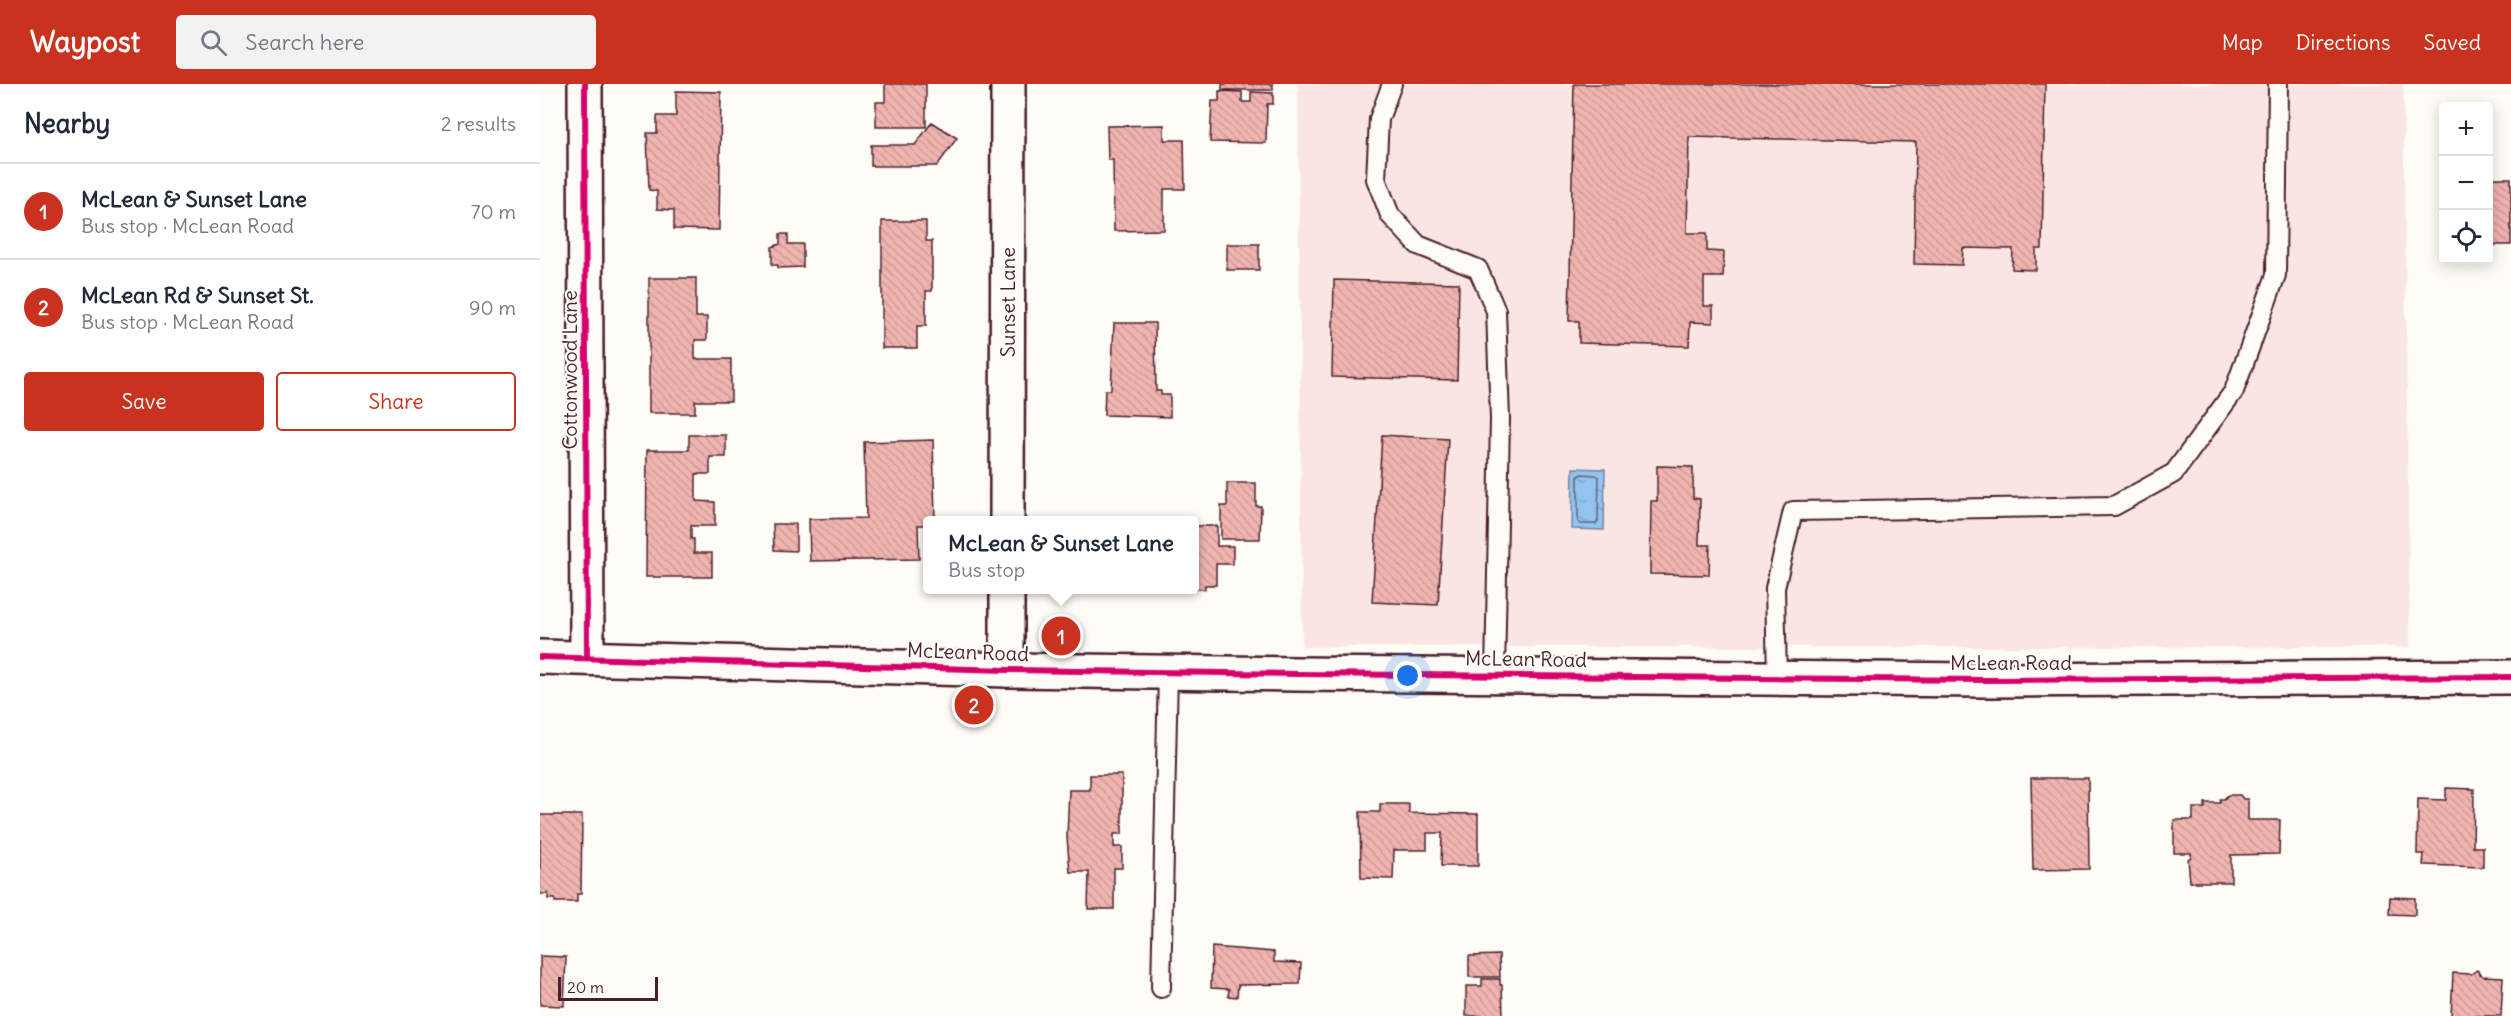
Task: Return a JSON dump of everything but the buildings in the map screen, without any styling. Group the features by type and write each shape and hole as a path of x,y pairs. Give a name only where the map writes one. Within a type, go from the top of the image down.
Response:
{"street":[{"name":"Cottonwood Lane","path":"585,84 587,657"},
{"name":"Sunset Lane","path":"1007,516 1008,84"},
{"path":"1007,594 1007,670"},
{"name":"McLean Road","path":"540,657 1007,670 1168,672 1996,680 2511,677"}],"lane":[{"path":"1392,84 1379,119 1376,179 1389,215 1418,245 1478,269 1496,311 1500,419 1495,675"},
{"path":"1777,678 1775,588 1793,512 2114,506 2174,473 2234,392 2276,275 2278,84"},
{"path":"1161,988 1168,672"}],"shaded area":[{"path":"1298,84 2403,84 2410,647 1302,647"}],"water":[{"path":"1573,468 1605,469 1604,530 1572,529"}],"cycle path":[{"path":"585,84 587,657"},
{"path":"540,657 1007,670 1297,674 1985,680 2511,677"}],"place":[{"name":"McLean & Sunset Lane","path":"1061,636"},
{"name":"McLean Rd & Sunset St.","path":"974,705"}]}
